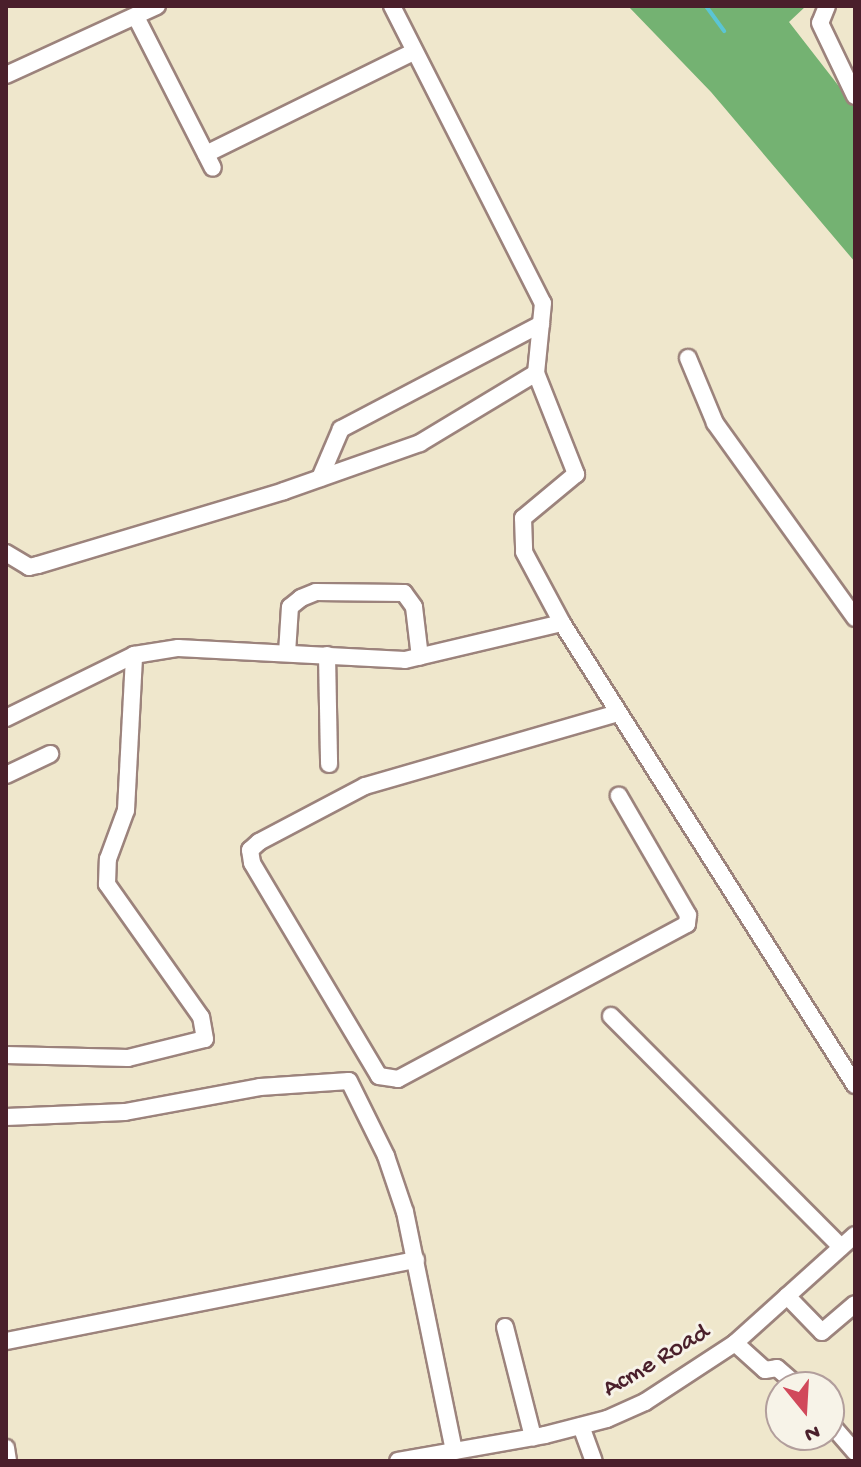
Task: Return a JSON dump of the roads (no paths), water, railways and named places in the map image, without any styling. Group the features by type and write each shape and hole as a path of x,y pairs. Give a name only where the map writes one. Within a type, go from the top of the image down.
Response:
{"street":[{"path":"6,75 157,6"},
{"path":"392,6 413,52 533,277 543,303 536,373 576,474 523,518 520,532 524,552 562,623 855,1085"},
{"path":"827,6 820,23 855,96"},
{"path":"136,17 210,161 413,52"},
{"path":"320,478 341,429 541,324"},
{"path":"688,358 715,423 855,618"},
{"path":"6,553 29,567 38,565 320,478 420,443 536,373"},
{"path":"287,653 290,607 301,598 316,592 404,593 414,607 420,657"},
{"path":"6,718 134,655 178,648 420,657 562,623"},
{"path":"6,1055 128,1058 205,1039 201,1017 107,884 108,859 126,810 134,655"},
{"path":"327,655 329,764"},
{"path":"618,713 365,786 259,842 250,850 252,863 379,1076 398,1079 687,924 688,915 619,796"},
{"path":"6,775 50,754"},
{"path":"611,1016 841,1247"},
{"path":"6,1117 125,1112 260,1087 349,1081 386,1156 416,1260 454,1451"},
{"name":"Acme Road","path":"398,1461 581,1426 645,1402 735,1343 855,1235"},
{"path":"6,1341 416,1260"},
{"path":"787,1296 822,1332 855,1304"},
{"path":"505,1327 533,1437"},
{"path":"735,1343 765,1370 777,1368 780,1371"},
{"path":"581,1426 594,1461"},
{"path":"6,1448 8,1461"}],"waterway":[{"path":"706,6 724,31"}]}
